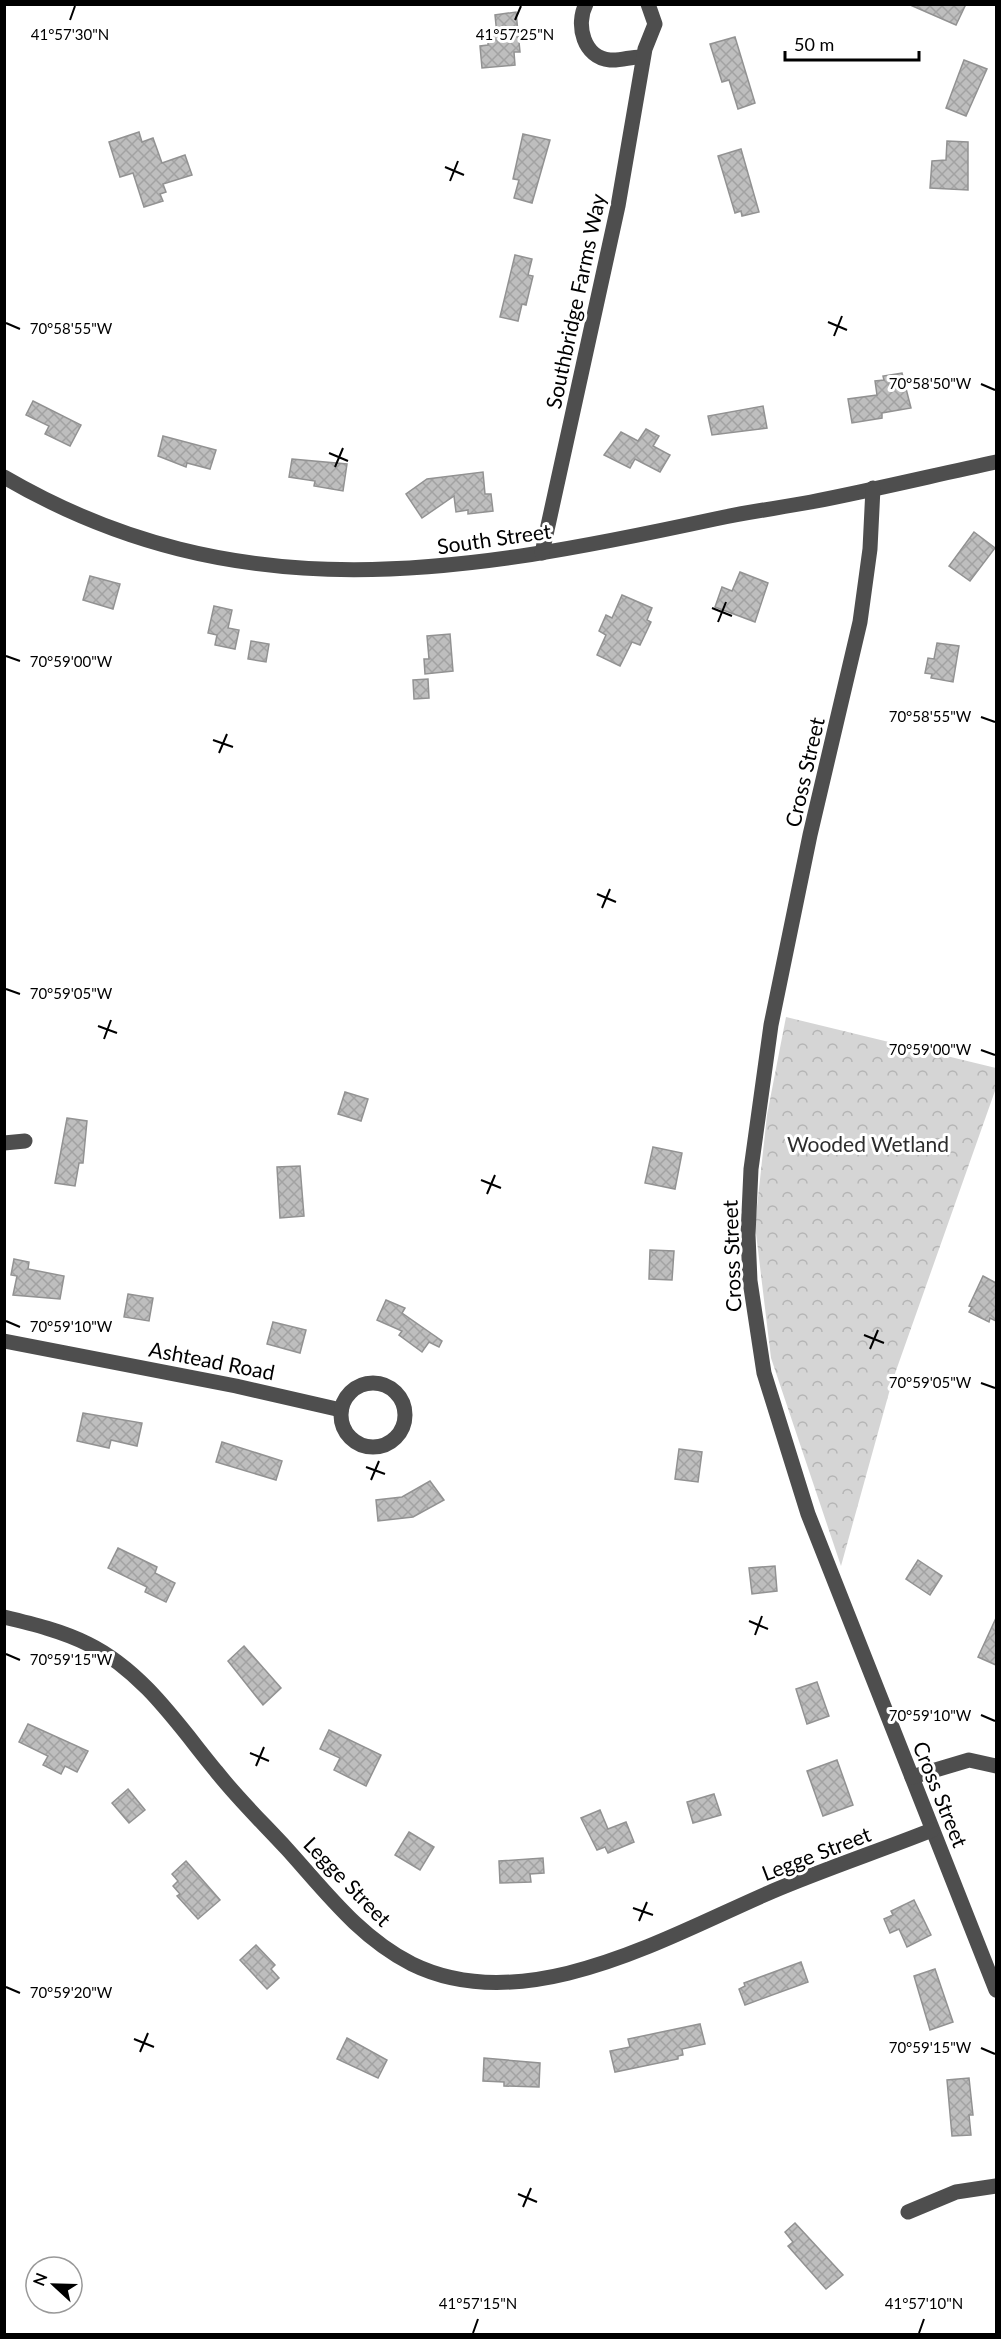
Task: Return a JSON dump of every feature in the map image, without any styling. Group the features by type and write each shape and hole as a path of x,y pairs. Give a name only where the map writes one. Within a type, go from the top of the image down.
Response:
{"street":[{"path":"586,4 580,21 580,32 596,54 608,60 644,57"},
{"name":"Southbridge Farms Way","path":"542,553 618,206 644,57 655,24 648,4"},
{"name":"South Street","path":"4,477 67,510 117,531 179,549 241,561 337,570 399,570 460,566 620,541 996,462"},
{"name":"Cross Street","path":"873,488 868,570 860,622 810,835 771,1025 754,1143 748,1235 755,1327 779,1423 808,1514 996,1990"},
{"path":"4,1143 25,1142"},
{"name":"Ashtead Road","path":"4,1341 236,1386 341,1410"},
{"path":"370,1383 379,1384 387,1386 400,1398 405,1414 404,1422 393,1441 369,1448 357,1443 347,1435 341,1423 341,1410 348,1395 354,1389 370,1383"},
{"name":"Legge Street","path":"4,1617 77,1639 120,1665 149,1690 235,1794 343,1912 396,1955 442,1975 485,1981 522,1982 586,1968 663,1939 823,1871 932,1830"},
{"path":"912,1777 969,1760 996,1766"},
{"path":"908,2212 956,2192 996,2186"}],"green space":[{"name":"Wooded Wetland","path":"786,1017 996,1068 996,1088 892,1382 841,1566 771,1358 755,1225 767,1115"}],"building":[{"path":"908,4 966,4 956,25"},
{"path":"516,12 520,52 514,52 515,65 482,68 480,46 488,45 488,36 497,35 495,15"},
{"path":"735,37 755,103 738,109 729,80 722,82 710,44"},
{"path":"964,60 987,69 966,116 946,108"},
{"path":"139,132 142,142 153,138 162,163 185,155 192,175 163,184 166,192 160,194 163,201 144,207 133,173 120,177 109,142"},
{"path":"523,134 550,140 532,203 514,198 519,180 513,179"},
{"path":"947,141 968,142 968,190 930,188 932,161 946,160"},
{"path":"741,149 759,212 742,216 741,211 735,213 718,156"},
{"path":"515,255 532,259 528,275 533,276 526,305 522,304 518,321 500,317"},
{"path":"902,373 911,408 882,413 882,418 852,423 848,399 877,395 875,381 884,380 883,376"},
{"path":"33,401 81,425 70,446 45,434 49,426 26,415"},
{"path":"763,406 767,428 712,435 708,416"},
{"path":"646,429 659,436 653,446 670,455 660,472 635,459 630,468 604,455 621,432 638,441"},
{"path":"163,436 216,450 210,469 187,463 186,467 158,456"},
{"path":"292,459 347,464 343,491 314,486 315,481 289,477"},
{"path":"483,472 485,494 491,494 493,511 468,514 468,510 456,512 454,496 422,518 406,494 427,479"},
{"path":"974,532 995,548 970,581 949,566"},
{"path":"740,572 768,583 755,622 715,607 722,587 732,591"},
{"path":"90,576 120,584 113,609 83,600"},
{"path":"622,595 652,608 647,620 651,622 640,645 632,642 620,666 597,655 606,635 599,631 606,615 612,618"},
{"path":"214,606 232,610 228,628 239,630 235,649 215,645 217,635 208,633"},
{"path":"450,634 453,671 425,674 424,659 429,659 427,636"},
{"path":"251,641 269,644 266,662 248,659"},
{"path":"937,643 959,646 953,682 931,678 932,674 925,673 928,658 934,659"},
{"path":"428,679 429,698 414,699 413,680"},
{"path":"345,1092 368,1099 361,1121 338,1114"},
{"path":"67,1118 87,1121 83,1163 79,1163 75,1186 55,1183"},
{"path":"653,1147 682,1153 675,1189 645,1183"},
{"path":"300,1166 304,1216 280,1218 277,1167"},
{"path":"650,1250 674,1251 672,1280 649,1279"},
{"path":"14,1259 29,1262 28,1269 64,1276 60,1299 13,1295 17,1276 11,1275"},
{"path":"983,1276 996,1283 996,1321 990,1318 989,1322 969,1312 972,1307 969,1306"},
{"path":"128,1294 153,1298 149,1321 124,1317"},
{"path":"386,1300 405,1308 402,1313 442,1341 439,1347 429,1342 422,1352 399,1335 402,1331 377,1320"},
{"path":"273,1322 306,1330 300,1353 267,1344"},
{"path":"83,1413 142,1423 137,1446 111,1440 109,1448 77,1441"},
{"path":"222,1442 282,1461 276,1480 216,1462"},
{"path":"679,1449 702,1452 698,1482 675,1479"},
{"path":"430,1481 444,1500 413,1517 378,1521 376,1500 402,1497"},
{"path":"118,1548 157,1567 155,1573 175,1583 166,1602 145,1592 147,1587 108,1568"},
{"path":"918,1560 942,1576 930,1595 906,1579"},
{"path":"775,1566 777,1591 752,1594 749,1568"},
{"path":"996,1618 996,1665 978,1657"},
{"path":"244,1646 281,1688 263,1705 228,1661"},
{"path":"817,1682 829,1716 807,1724 796,1689"},
{"path":"28,1724 88,1751 77,1772 65,1766 61,1774 43,1765 48,1756 19,1742"},
{"path":"329,1730 381,1755 366,1786 334,1770 340,1758 320,1749"},
{"path":"837,1760 853,1805 823,1816 807,1771"},
{"path":"128,1789 145,1810 129,1823 112,1803"},
{"path":"714,1794 721,1815 693,1823 687,1802"},
{"path":"600,1810 608,1829 626,1822 634,1842 608,1853 605,1847 597,1850 581,1818"},
{"path":"409,1832 434,1847 420,1870 395,1855"},
{"path":"543,1858 544,1873 530,1874 531,1882 500,1883 499,1861"},
{"path":"186,1861 220,1900 198,1919 177,1896 180,1894 173,1886 178,1881 172,1874"},
{"path":"914,1900 931,1935 907,1947 899,1929 890,1933 884,1919 893,1915 891,1911"},
{"path":"256,1945 275,1965 271,1969 279,1978 267,1989 240,1960"},
{"path":"801,1962 808,1982 745,2005 739,1989 745,1986 744,1983"},
{"path":"935,1969 953,2022 930,2030 914,1976"},
{"path":"700,2024 705,2044 682,2049 683,2055 678,2056 678,2059 615,2072 610,2051 630,2047 628,2039"},
{"path":"347,2038 387,2060 378,2078 337,2059"},
{"path":"484,2058 540,2063 539,2087 504,2086 504,2082 483,2081"},
{"path":"969,2078 973,2115 969,2115 971,2135 952,2136 947,2080"},
{"path":"795,2223 843,2275 826,2289 788,2246 793,2242 785,2232"}]}
